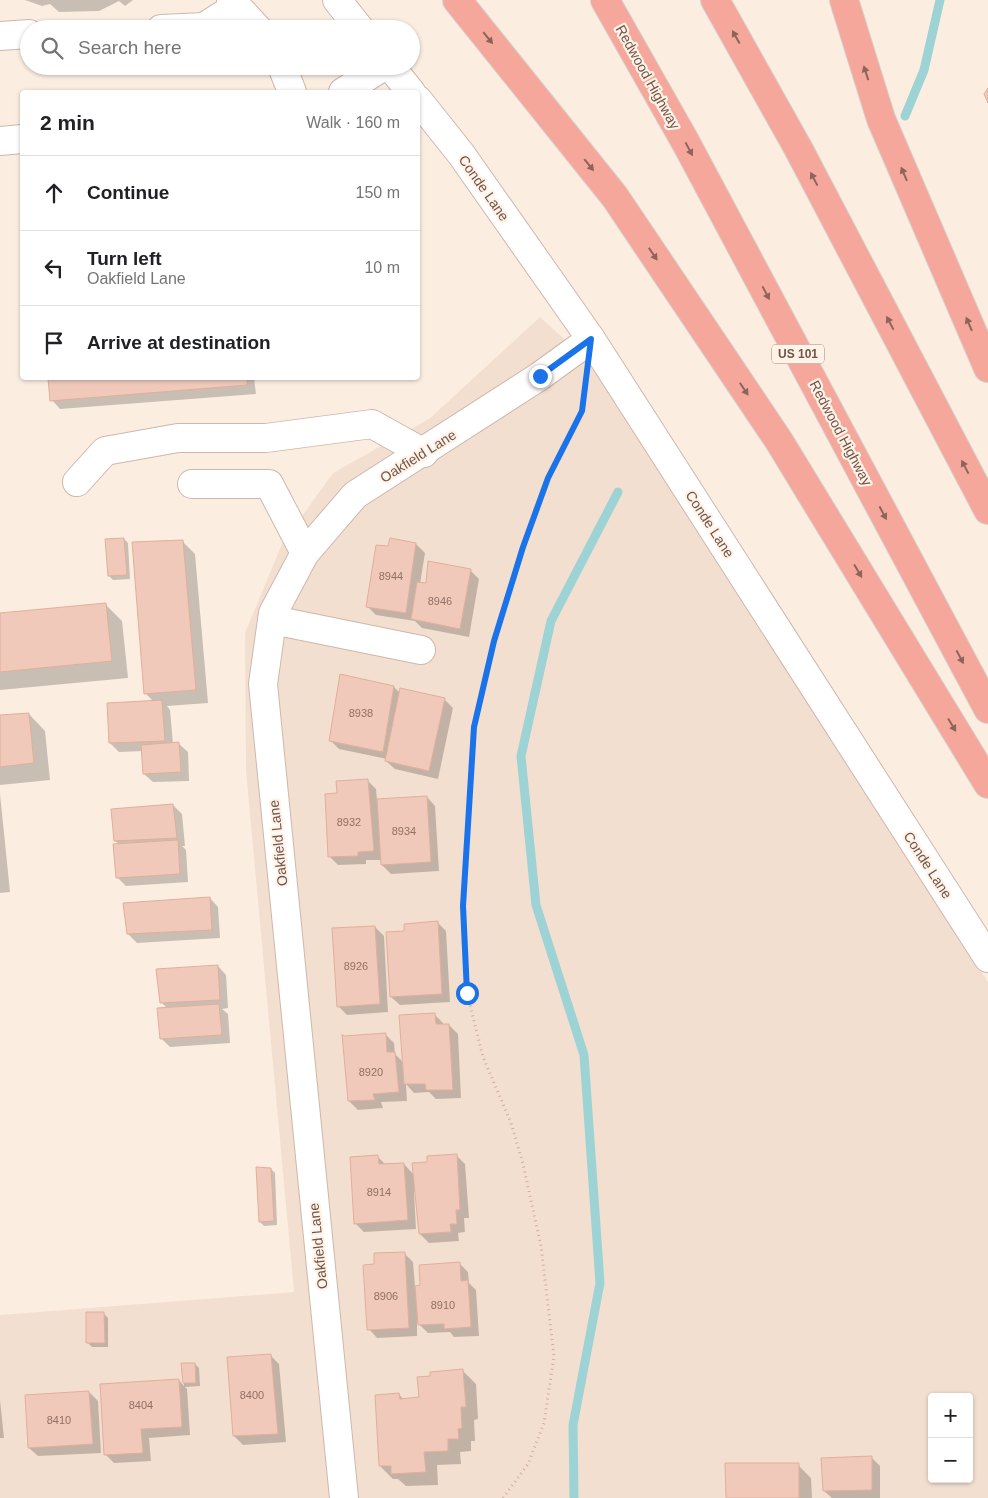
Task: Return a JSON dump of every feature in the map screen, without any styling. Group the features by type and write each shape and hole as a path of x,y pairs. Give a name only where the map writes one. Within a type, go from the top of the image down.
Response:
{"highway":[{"path":"457,0 620,205 779,441 988,784"},
{"name":"Redwood Highway","path":"605,0 686,143 988,709"},
{"path":"715,0 798,148 988,510"},
{"path":"844,0 881,119 988,368"}],"street":[{"path":"337,0 353,20"},
{"path":"213,20 234,3 250,20"},
{"path":"0,36 20,35"},
{"path":"285,75 291,90"},
{"path":"345,90 369,75"},
{"path":"397,75 409,90"},
{"name":"Conde Lane","path":"420,103 461,154 591,339 988,958"},
{"path":"0,141 20,140"},
{"name":"Oakfield Lane","path":"336,1497 263,684 274,613 305,553 355,495 540,376 591,339"},
{"path":"78,482 105,451 178,438 266,438 372,424 424,452"},
{"path":"192,484 270,484 305,553"},
{"path":"273,620 421,650"}],"path":[{"path":"503,1498 528,1464 544,1423 554,1356 541,1246 523,1164 511,1123 483,1057 467,993 463,906 474,727 494,641 523,547 548,478 582,411 585,384"}],"shaded area":[{"path":"540,317 615,385 988,982 988,1498 0,1498 0,1315 294,1292 246,771 245,633 282,544 333,473 429,419"}],"building":[{"path":"988,88 988,103 984,94"},
{"path":"48,380 247,380 247,385 50,401"},
{"path":"124,538 127,575 108,576 105,539"},
{"path":"390,538 416,543 406,613 366,607 376,545 388,546"},
{"path":"183,540 196,690 144,694 132,542"},
{"path":"428,561 471,569 460,629 411,619 417,582 426,583"},
{"path":"106,603 112,661 0,672 0,613"},
{"path":"340,674 394,686 383,752 329,741"},
{"path":"400,688 445,698 429,771 385,761"},
{"path":"162,700 165,741 109,743 107,703"},
{"path":"29,713 34,763 0,767 0,715"},
{"path":"179,742 181,772 143,774 141,745"},
{"path":"368,779 374,851 358,852 358,856 328,857 325,794 337,793 336,781"},
{"path":"427,796 431,862 381,865 377,799"},
{"path":"173,804 177,838 114,841 111,809"},
{"path":"178,840 180,874 116,878 113,844"},
{"path":"210,897 212,930 127,934 123,903"},
{"path":"438,921 442,994 390,997 386,932 404,931 404,924"},
{"path":"375,926 380,1004 337,1007 332,928"},
{"path":"218,965 220,1000 160,1003 156,969"},
{"path":"219,1004 222,1035 160,1039 157,1008"},
{"path":"435,1013 436,1024 449,1024 453,1090 426,1090 425,1084 404,1084 399,1015"},
{"path":"386,1033 387,1052 395,1052 399,1092 373,1094 375,1100 348,1101 342,1034 344,1036"},
{"path":"457,1154 460,1210 456,1210 457,1224 450,1224 451,1232 419,1234 412,1163 427,1162 427,1156"},
{"path":"378,1155 379,1164 404,1163 408,1220 354,1224 350,1157"},
{"path":"256,1167 271,1168 274,1221 259,1222"},
{"path":"405,1252 409,1328 367,1330 363,1265 374,1264 374,1253"},
{"path":"460,1262 461,1281 468,1280 471,1327 444,1329 444,1324 418,1325 415,1286 420,1285 419,1265"},
{"path":"86,1312 104,1312 105,1343 86,1343"},
{"path":"271,1354 278,1434 233,1436 227,1357"},
{"path":"181,1363 195,1363 196,1383 183,1383"},
{"path":"463,1369 466,1407 461,1407 462,1428 458,1429 459,1439 448,1439 448,1451 424,1452 426,1472 391,1474 391,1466 379,1466 375,1395 399,1393 400,1399 419,1397 417,1377 430,1376 430,1372"},
{"path":"179,1379 182,1427 141,1429 143,1453 104,1455 100,1384"},
{"path":"89,1391 93,1444 28,1448 25,1395"},
{"path":"872,1456 872,1490 823,1491 821,1458"},
{"path":"725,1463 799,1463 799,1498 726,1498"}],"waterway":[{"path":"905,116 924,70 940,0"},
{"path":"574,1498 573,1425 600,1283 584,1055 536,905 521,756 551,621 618,492"}],"route":[{"path":"467,993 463,906 474,727 494,641 523,547 548,478 582,411 591,339 540,376"}]}
